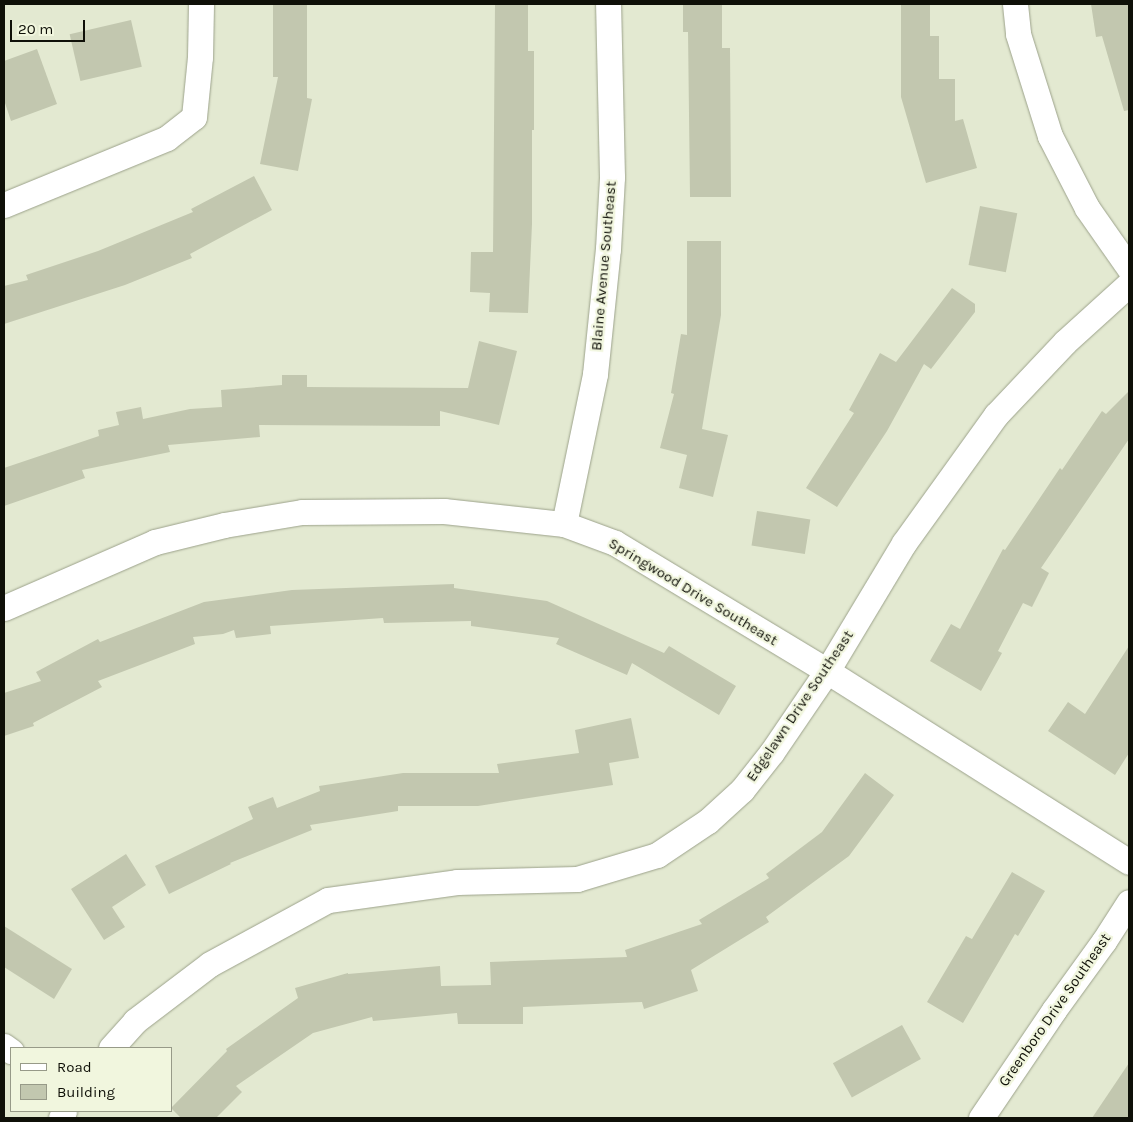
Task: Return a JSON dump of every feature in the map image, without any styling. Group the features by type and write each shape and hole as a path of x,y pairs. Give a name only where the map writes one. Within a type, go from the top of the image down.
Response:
{"street":[{"path":"4,205 167,138 194,117 200,57 201,4"},
{"name":"Blaine Avenue Southeast","path":"564,524 595,374 608,249 612,177 608,4"},
{"path":"1016,4 1018,34 1050,136 1087,208 1129,268"},
{"name":"Edgelawn Drive Southeast","path":"113,1047 135,1021 210,964 328,900 457,882 577,879 657,855 708,821 742,790 772,752 827,672 904,543 996,415 1065,342 1129,284"},
{"name":"Springwood Drive Southeast","path":"4,608 155,542 224,525 302,512 444,512 564,524 615,543 827,672 1129,862"},
{"name":"Greenboro Drive Southeast","path":"981,1118 1129,902"}],"building":[{"path":"273,4 307,4 307,98 312,99 298,171 260,164 278,77 273,77"},
{"path":"495,4 528,4 528,51 534,51 532,224 528,313 489,312 490,293 470,292 471,252 493,252"},
{"path":"683,4 722,4 722,48 730,48 731,197 690,197 688,32 683,32"},
{"path":"901,4 930,4 930,36 939,36 939,79 955,79 955,121 963,119 977,168 926,183 901,97"},
{"path":"1091,4 1129,4 1129,110 1124,111 1102,36 1096,37"},
{"path":"131,20 142,67 80,81 70,34"},
{"path":"37,49 57,104 11,121 4,100 4,61"},
{"path":"254,176 272,210 190,254 192,258 125,285 4,324 4,286 28,280 26,275 98,251 193,212 191,209"},
{"path":"980,206 1017,213 1006,272 969,265"},
{"path":"687,241 721,241 721,315 702,429 728,435 713,497 679,488 687,455 660,448 674,394 671,393 681,334 687,335"},
{"path":"952,288 975,304 975,312 931,369 924,364 887,431 837,507 806,488 854,413 849,410 880,353 896,362"},
{"path":"479,341 517,351 499,425 440,411 440,426 259,425 260,437 168,445 170,452 82,470 85,478 4,506 4,468 99,436 98,430 119,425 116,412 141,407 143,419 190,409 222,407 221,390 282,385 282,375 307,375 307,387 468,388"},
{"path":"1129,391 1129,439 1041,568 1049,573 1032,607 1023,603 998,651 1002,653 981,691 930,661 951,624 960,629 1003,549 1005,550 1060,468 1062,470 1102,411 1106,414"},
{"path":"757,511 810,519 805,554 752,546"},
{"path":"454,584 454,588 547,601 664,653 669,646 736,686 719,715 632,663 627,675 556,644 559,638 471,626 471,621 384,623 383,618 270,626 271,634 236,638 234,630 223,634 193,637 195,644 98,681 102,687 33,723 34,726 4,736 4,693 41,681 36,672 98,639 100,642 204,602 292,590"},
{"path":"1129,646 1129,753 1115,775 1048,731 1068,702 1085,714"},
{"path":"631,718 639,758 609,763 613,785 478,806 398,806 398,811 310,825 312,830 230,863 169,894 155,866 253,819 248,807 273,797 277,808 320,791 319,786 403,773 499,773 497,764 579,753 575,730"},
{"path":"865,773 894,795 849,856 766,917 769,922 691,970 698,991 644,1009 642,1002 523,1007 523,1024 458,1024 457,1013 373,1021 372,1017 313,1033 236,1086 242,1092 216,1118 181,1118 172,1109 227,1051 226,1049 298,998 295,988 348,973 440,966 441,986 491,985 490,962 627,957 625,950 702,924 699,920 769,878 766,874 822,832"},
{"path":"126,854 146,885 112,907 125,927 104,940 71,889"},
{"path":"1012,872 1045,891 1018,936 1015,934 963,1023 927,1002 966,936 972,939"},
{"path":"4,926 72,969 54,999 4,967"},
{"path":"902,1025 921,1059 852,1097 833,1063"},
{"path":"1129,1063 1129,1118 1092,1118"}]}
